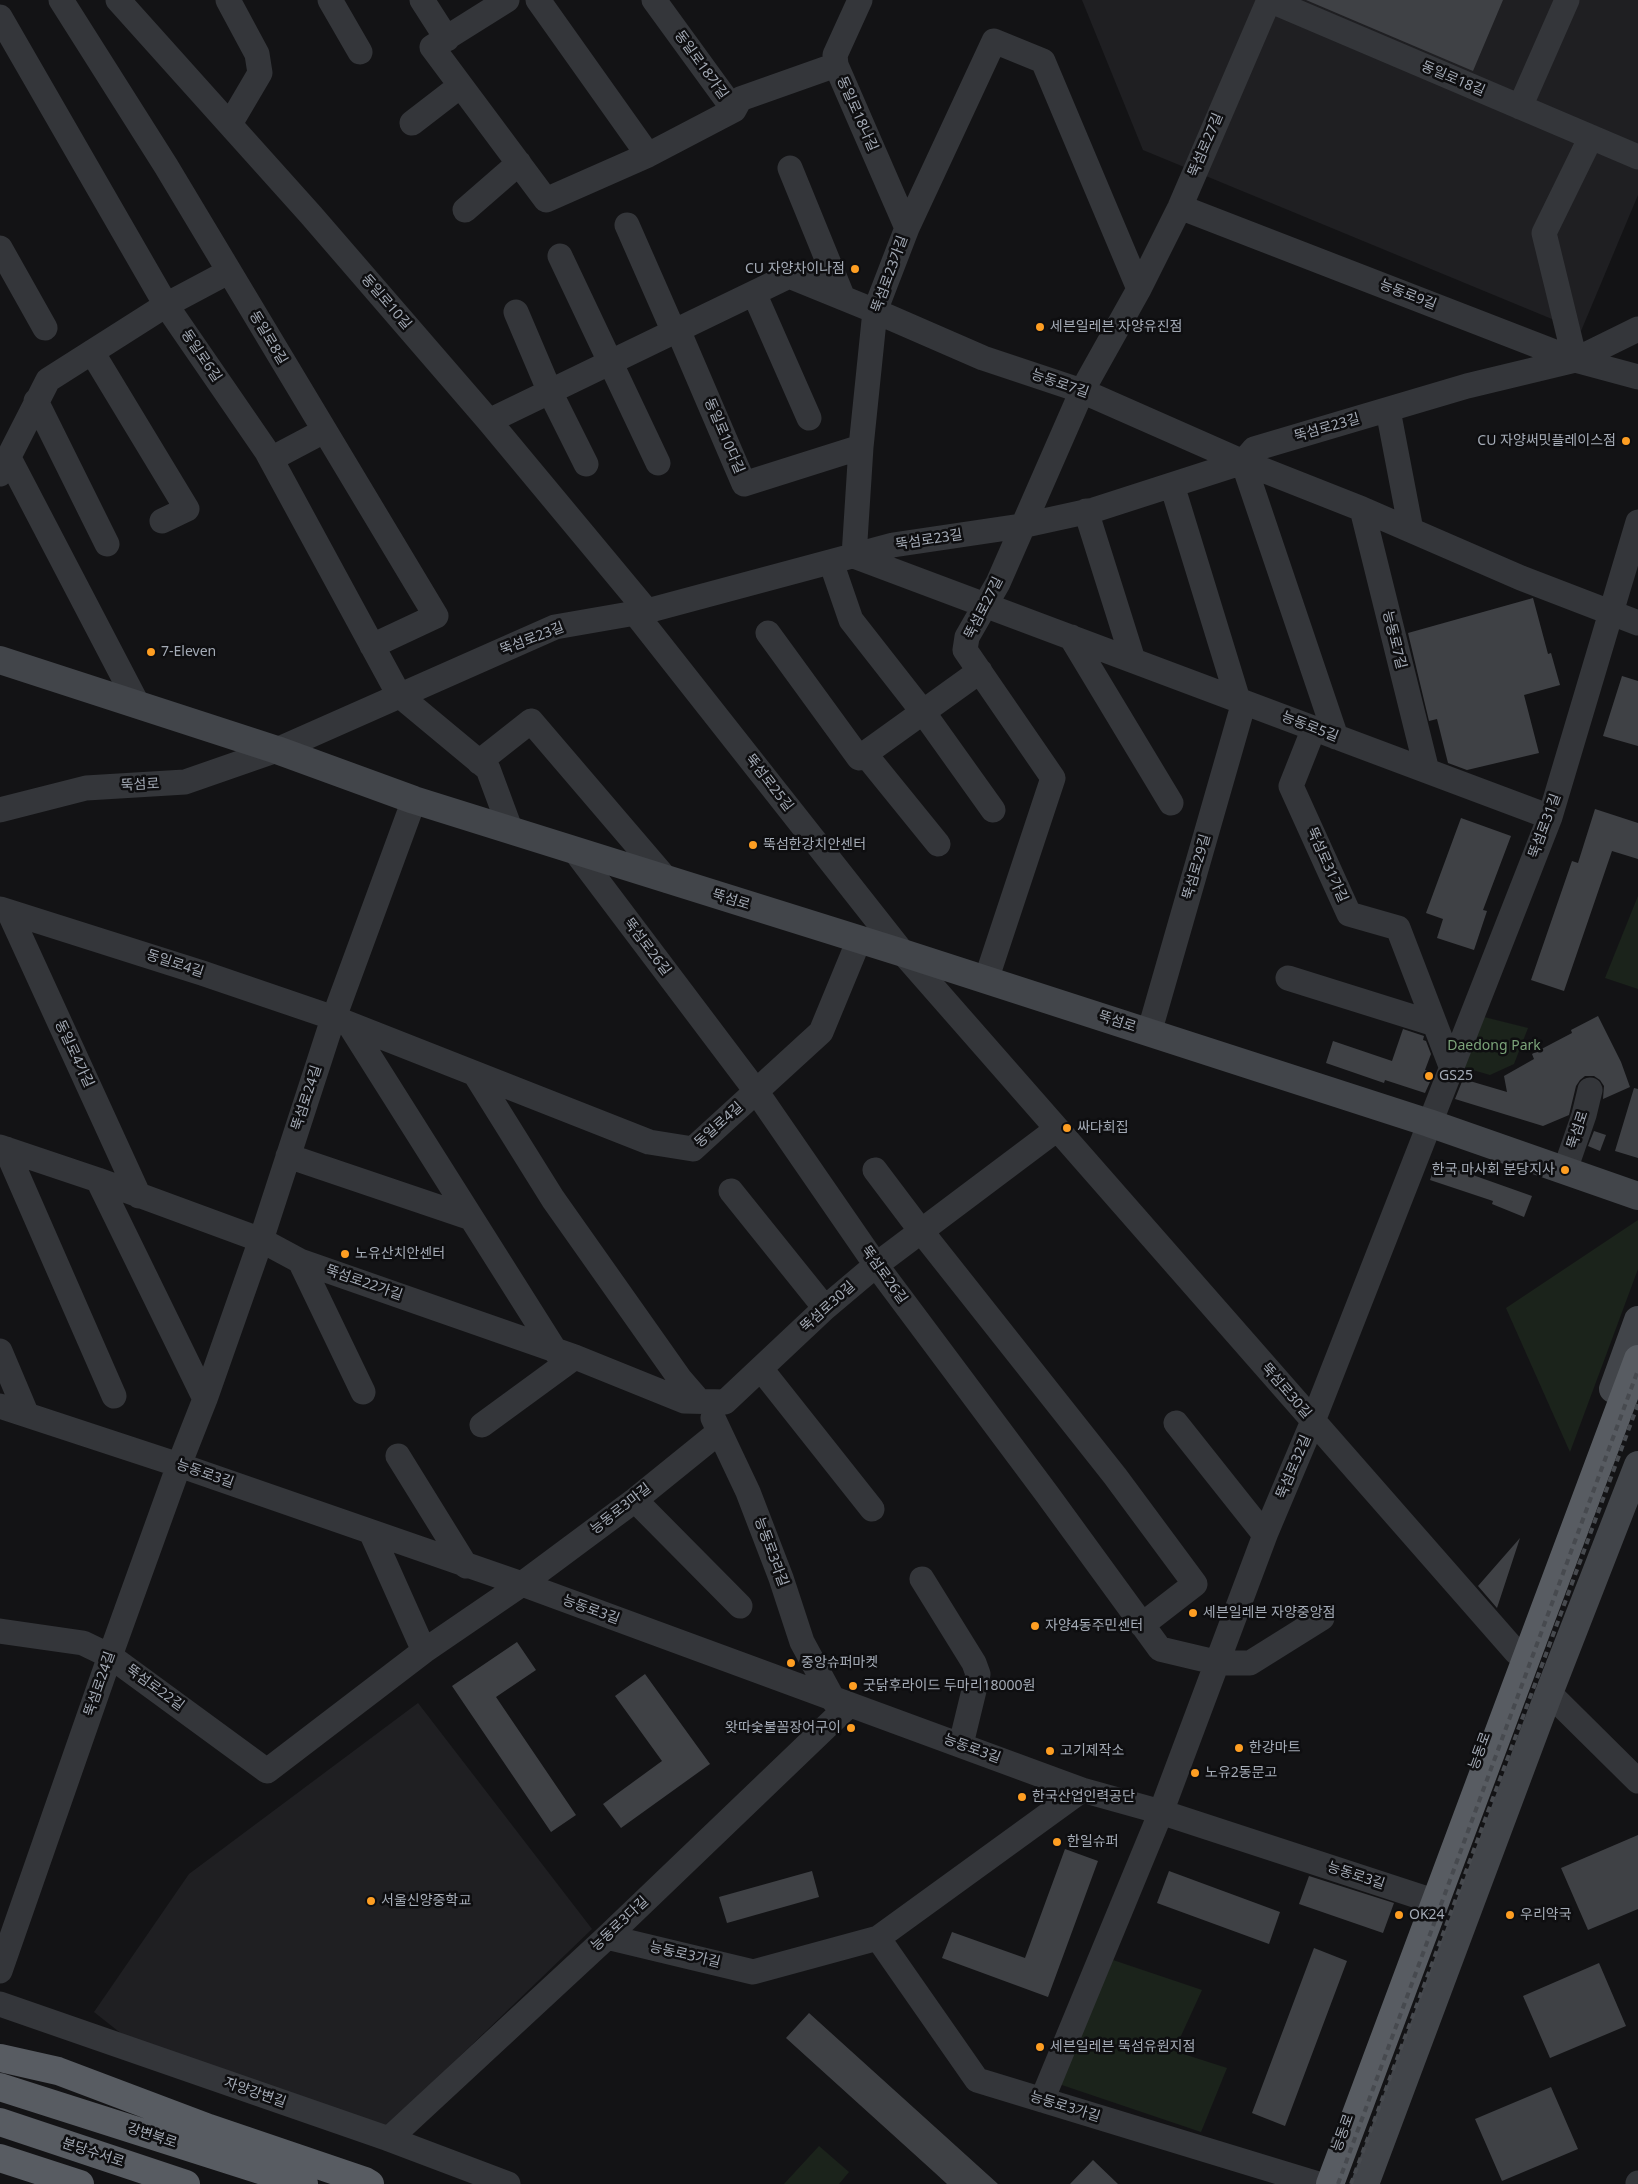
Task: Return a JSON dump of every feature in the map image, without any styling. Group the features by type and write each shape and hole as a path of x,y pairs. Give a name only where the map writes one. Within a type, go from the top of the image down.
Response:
{"highway":[{"path":"1330,2184 1638,1359"},
{"path":"1346,2184 1638,1398"},
{"path":"0,2048 209,2128 370,2184"},
{"path":"0,2058 58,2071"},
{"name":"강변북로","path":"0,2087 304,2184"},
{"name":"분당수서로","path":"0,2122 186,2184"},
{"path":"0,2158 80,2184"}],"main road":[{"name":"뚝섬로","path":"0,660 278,750 414,800 903,953 1429,1123 1638,1196"},
{"name":"능동로","path":"1325,2184 1516,1652 1638,1320"},
{"path":"1364,2184 1549,1693 1630,1510 1638,1465"}],"street":[{"name":"동일로8길","path":"61,0 166,166 436,616 372,646"},
{"name":"동일로10길","path":"118,0 230,124 489,421 641,612"},
{"path":"228,0 256,54 260,73 230,124"},
{"path":"330,0 360,52"},
{"path":"422,0 447,39"},
{"path":"507,0 432,47 546,200 648,155 734,110"},
{"path":"538,0 648,155"},
{"name":"동일로18가길","path":"654,0 734,110 740,99 836,65"},
{"name":"동일로18나길","path":"860,0 835,55 836,65 907,228"},
{"name":"동일로18길","path":"1269,0 1638,157"},
{"name":"뚝섬로27길","path":"986,980 1053,778 965,650 967,637 998,583 1082,391 1139,289 1180,207 1269,0"},
{"path":"1520,107 1567,0"},
{"name":"동일로6길","path":"0,17 166,305 271,460 399,695"},
{"name":"뚝섬로23가길","path":"854,556 861,447 875,311 907,228 994,41 1043,61 1139,289"},
{"path":"412,123 460,86"},
{"path":"1574,360 1544,233 1591,137"},
{"path":"465,210 519,163"},
{"path":"790,168 844,298"},
{"name":"능동로9길","path":"1180,207 1574,360 1638,377"},
{"name":"동일로10다길","path":"627,225 744,484 861,447"},
{"path":"0,248 45,328"},
{"path":"560,256 658,463"},
{"path":"138,705 4,466 48,380 166,305 228,272"},
{"path":"489,421 790,276 875,311"},
{"path":"754,293 809,418"},
{"name":"능동로7길","path":"875,311 983,358 1082,391 1243,462 1362,509 1521,578 1610,614 1638,623"},
{"path":"516,312 550,392 586,464"},
{"name":"뚝섬로23길","path":"278,750 555,627 641,612 893,545 1022,526 1086,511 1243,462 1254,449 1467,386 1574,360 1638,329"},
{"path":"92,352 187,509 162,521"},
{"path":"36,401 108,544"},
{"path":"1388,410 1411,530"},
{"path":"271,460 324,431"},
{"path":"1243,462 1325,732"},
{"path":"1172,485 1241,701"},
{"name":"능동로7길","path":"1362,509 1427,771"},
{"path":"1086,511 1132,660"},
{"name":"뚝섬로31길","path":"1429,1123 1550,817 1638,522"},
{"name":"능동로5길","path":"854,556 1550,817"},
{"path":"830,562 851,620 923,712 992,810"},
{"name":"뚝섬로25길","path":"641,612 903,953"},
{"path":"768,633 859,758 980,671"},
{"path":"1071,637 1170,803"},
{"path":"399,695 488,769 511,831"},
{"name":"뚝섬로29길","path":"1149,1032 1241,701"},
{"path":"479,762 531,721 667,880"},
{"name":"뚝섬로31가길","path":"1325,732 1291,786 1349,914 1398,928 1451,1066"},
{"name":"뚝섬로","path":"0,810 86,788 185,782 278,750"},
{"path":"865,754 938,844"},
{"name":"뚝섬로24길","path":"0,1971 178,1465 205,1399 261,1240 288,1156 341,1021 414,800"},
{"name":"뚝섬로26길","path":"575,851 756,1091 876,1265 1160,1649 1218,1663 1250,1663 1322,1618"},
{"name":"동일로4길","path":"4,911 202,973 341,1021 649,1142 693,1149 821,1032 859,940"},
{"name":"동일로4가길","path":"4,911 139,1196"},
{"name":"뚝섬로30길","path":"903,953 1516,1652"},
{"path":"1288,978 1435,1024"},
{"path":"341,1021 471,1218 566,1354 482,1425"},
{"path":"475,1074 553,1199 680,1379 710,1402"},
{"name":"뚝섬로","path":"1565,1170 1590,1090"},
{"name":"뚝섬로32길","path":"1042,2100 1161,1812 1265,1535 1313,1421 1429,1123"},
{"name":"뚝섬로30길","path":"710,1402 761,1369 825,1308 876,1265 1057,1129"},
{"name":"뚝섬로22가길","path":"3,1148 98,1180 261,1240 300,1261 566,1354 684,1401 710,1402"},
{"name":"뚝섬로22가길","path":"3,1148 114,1396"},
{"path":"288,1156 471,1218"},
{"path":"875,1170 1115,1476 1195,1584 1142,1625"},
{"path":"98,1180 205,1399"},
{"path":"731,1191 825,1308"},
{"path":"300,1261 363,1392"},
{"path":"0,1351 27,1414"},
{"path":"761,1369 872,1509"},
{"name":"능동로3라길","path":"710,1402 719,1432 748,1492 781,1578 802,1642 841,1703"},
{"name":"능동로3길","path":"0,1406 178,1465 522,1584 841,1703 961,1744 1082,1790 1161,1812 1427,1899"},
{"path":"1176,1423 1265,1535"},
{"name":"능동로3마길","path":"522,1584 635,1500 719,1432"},
{"path":"398,1456 466,1566"},
{"path":"635,1500 740,1606"},
{"path":"371,1532 424,1651 522,1584"},
{"path":"922,1579 974,1663 978,1674 961,1744"},
{"name":"뚝섬로22길","path":"0,1631 83,1643 110,1656 267,1771 424,1651"},
{"path":"1549,1693 1638,1781"},
{"name":"능동로3다길","path":"389,2140 607,1937 841,1703"},
{"name":"능동로3가길","path":"607,1937 753,1972 878,1938 1082,1790"},
{"name":"능동로3가길","path":"878,1938 977,2080 1318,2184"},
{"name":"자양강변길","path":"0,2004 389,2140 508,2184"}],"shaded area":[{"path":"1082,0 1638,0 1638,195 1581,331 1143,150"},
{"name":"서울신양중학교","path":"418,1703 592,1929 378,2135 165,2068 94,2012 189,1874"}],"green space":[{"path":"1638,896 1638,989 1605,978"},
{"name":"Daedong Park","path":"1480,1016 1528,1028 1514,1064 1490,1075 1459,1066"},
{"path":"1638,1220 1638,1269 1570,1452 1506,1308"},
{"path":"1113,1960 1202,1990 1174,2051 1227,2068 1201,2132 1056,2083"},
{"path":"819,2146 849,2172 839,2184 784,2184"}],"building":[{"path":"1306,0 1503,0 1473,71"},
{"path":"1533,598 1548,654 1551,653 1560,685 1524,695 1539,753 1467,770 1448,763 1437,719 1429,721 1408,633"},
{"path":"1622,676 1638,681 1638,746 1603,736"},
{"path":"1595,809 1638,823 1638,859 1612,851 1564,991 1531,980 1572,861 1578,863"},
{"path":"1461,818 1511,836 1483,910 1487,911 1474,950 1437,938 1443,919 1426,913"},
{"path":"1598,1016 1621,1062 1630,1087 1603,1099 1604,1086 1600,1080 1594,1076 1585,1076 1576,1086 1569,1115 1543,1126 1455,1099 1463,1079 1507,1092 1504,1076 1534,1059 1532,1054 1572,1033 1571,1030"},
{"path":"1403,1029 1424,1036 1423,1040 1426,1041 1431,1054 1425,1070 1434,1073 1425,1093 1385,1080 1384,1083 1326,1063 1333,1041 1392,1061"},
{"path":"1634,1088 1638,1089 1638,1158 1615,1151"},
{"path":"1594,1131 1606,1135 1600,1151 1588,1146"},
{"path":"1436,1162 1532,1196 1524,1217 1492,1204 1493,1201 1430,1180"},
{"path":"1520,1538 1497,1608 1478,1586"},
{"path":"517,1642 536,1670 496,1697 576,1815 551,1832 452,1686"},
{"path":"645,1674 710,1764 621,1828 603,1804 662,1761 615,1696"},
{"path":"1638,1835 1638,1909 1588,1930 1561,1868"},
{"path":"1065,1849 1098,1861 1048,1997 942,1958 952,1932 1025,1958"},
{"path":"812,1871 819,1897 727,1923 719,1897"},
{"path":"1169,1871 1280,1912 1269,1944 1157,1903"},
{"path":"1309,1876 1394,1903 1383,1933 1299,1904"},
{"path":"1314,1948 1347,1961 1285,2126 1252,2113"},
{"path":"1599,1963 1626,2026 1550,2058 1523,1996"},
{"path":"809,2013 998,2184 947,2184 786,2038"},
{"path":"1551,2087 1578,2149 1502,2181 1475,2119"},
{"path":"1093,2160 1118,2184 1070,2184"}],"railway":[{"path":"1338,2184 1638,1370"},
{"path":"1351,2184 1638,1404"}],"place":[{"name":"CU 자양차이나점","path":"855,269"},
{"name":"세븐일레븐 자양유진점","path":"1040,327"},
{"name":"CU 자양써밋플레이스점","path":"1626,441"},
{"name":"7-Eleven","path":"151,652"},
{"name":"뚝섬한강치안센터","path":"753,845"},
{"name":"GS25","path":"1429,1076"},
{"name":"싸다회집","path":"1067,1128"},
{"name":"한국 마사회 분당지사","path":"1565,1170"},
{"name":"노유산치안센터","path":"345,1254"},
{"name":"세븐일레븐 자양중앙점","path":"1193,1613"},
{"name":"자양4동주민센터","path":"1035,1626"},
{"name":"중앙슈퍼마켓","path":"791,1663"},
{"name":"굿닭후라이드 두마리18000원","path":"853,1686"},
{"name":"왓따숯불꼼장어구이","path":"851,1728"},
{"name":"한강마트","path":"1239,1748"},
{"name":"고기제작소","path":"1050,1751"},
{"name":"노유2동문고","path":"1195,1773"},
{"name":"한국산업인력공단","path":"1022,1797"},
{"name":"한일슈퍼","path":"1057,1842"},
{"name":"서울신양중학교","path":"371,1901"},
{"name":"OK24","path":"1399,1915"},
{"name":"우리약국","path":"1510,1915"},
{"name":"세븐일레븐 뚝섬유원지점","path":"1040,2047"}]}
